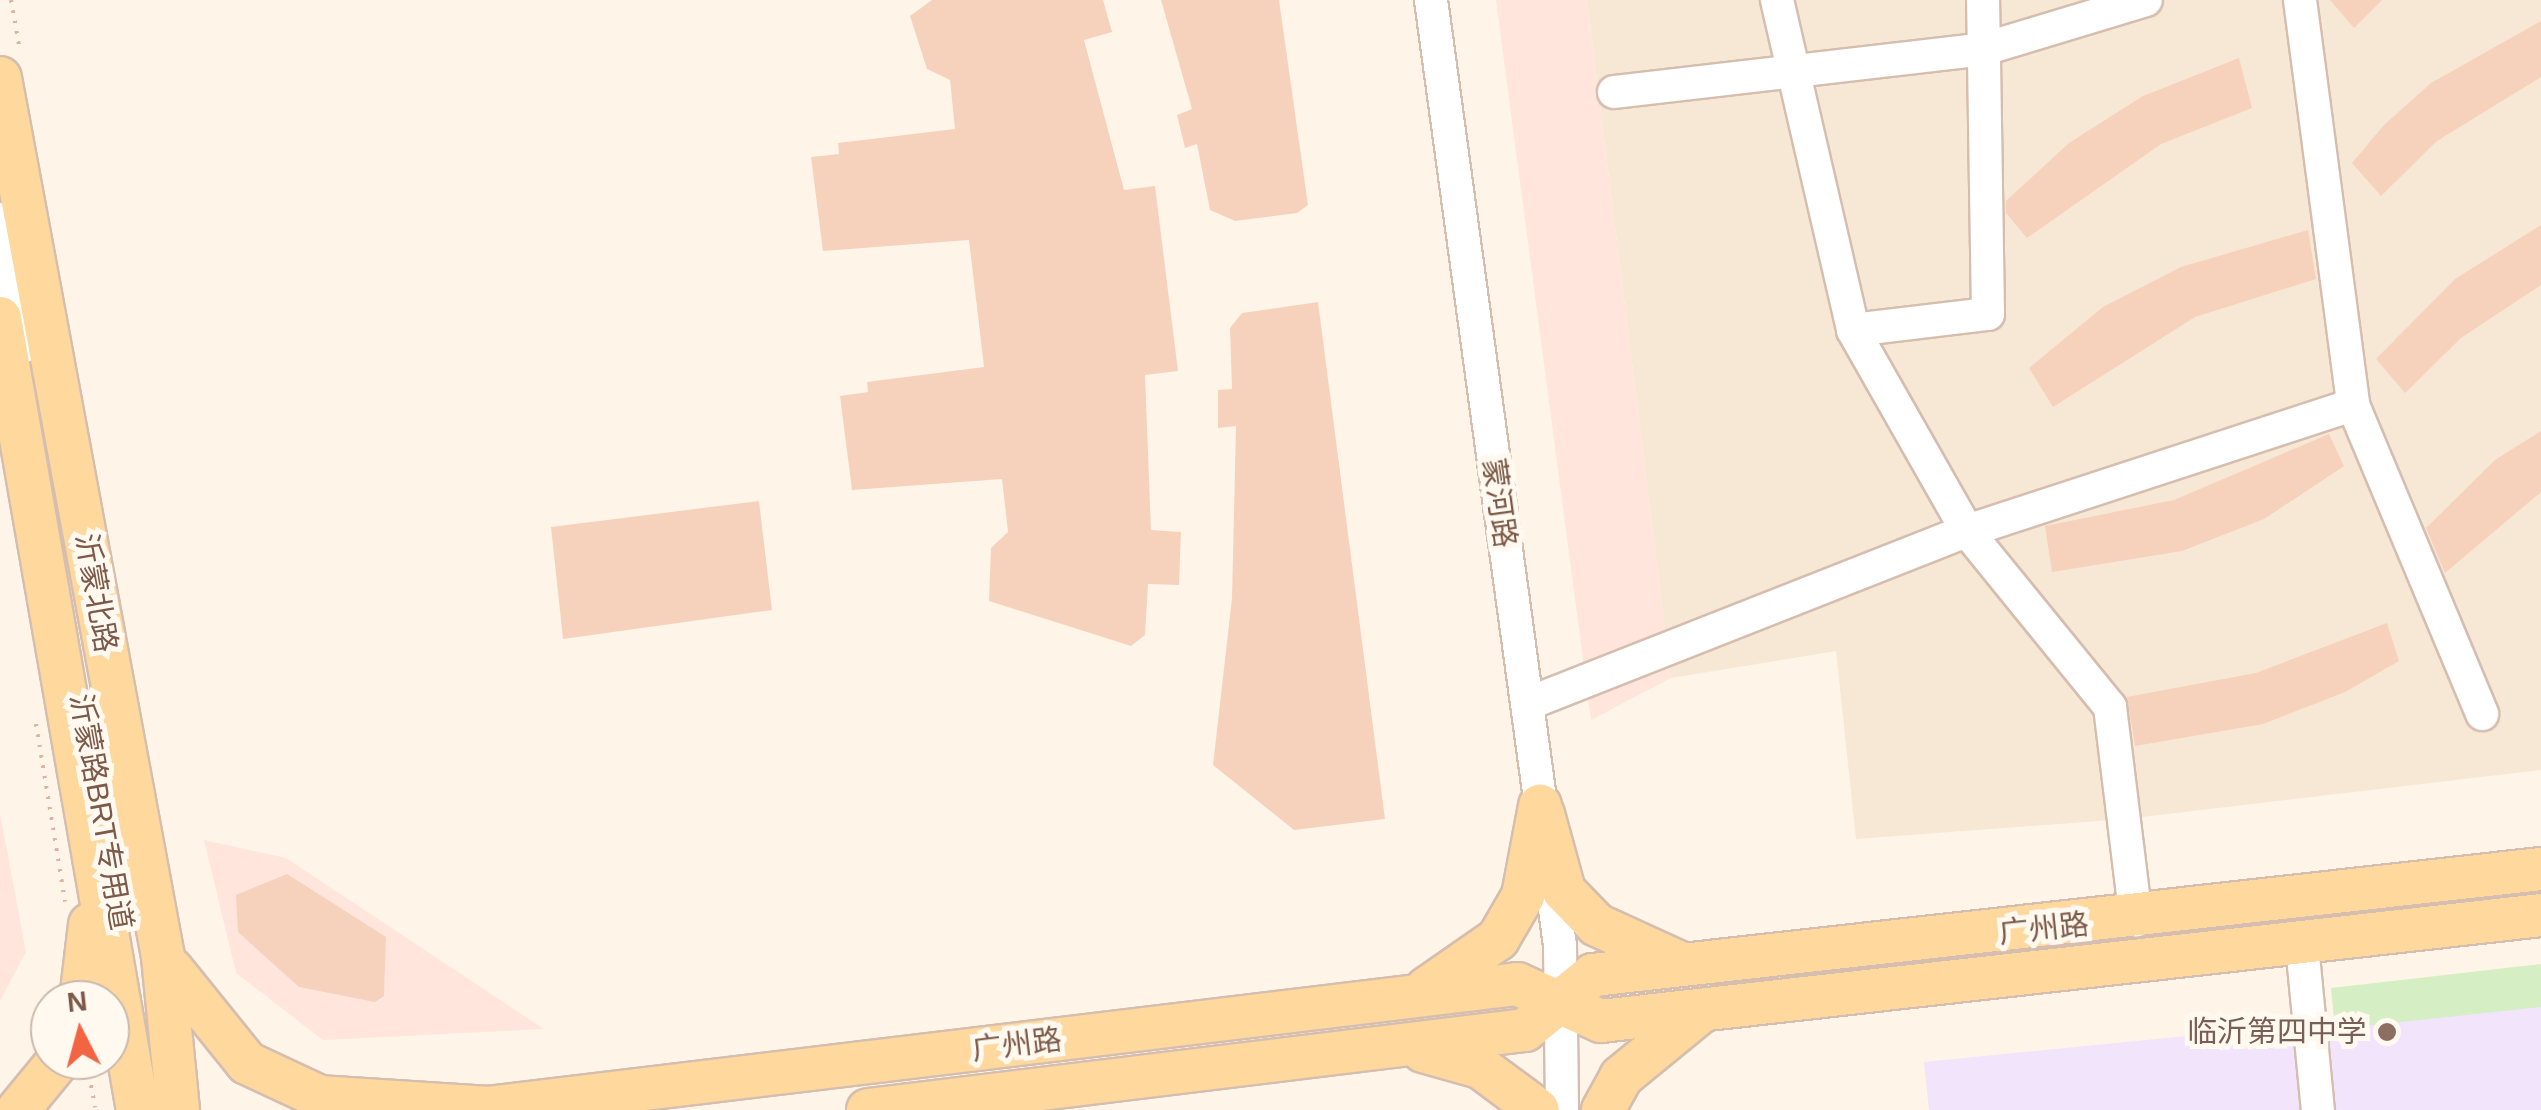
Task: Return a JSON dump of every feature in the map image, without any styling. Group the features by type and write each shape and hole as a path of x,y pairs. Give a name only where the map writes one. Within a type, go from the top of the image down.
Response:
{"main road":[{"name":"沂蒙北路","path":"0,78 163,957 178,1110"},
{"name":"沂蒙北路","path":"0,318 138,1110"},
{"path":"1540,806 1564,890 1596,925 1685,965"},
{"path":"1410,998 1498,938 1523,896 1540,806"},
{"path":"83,980 93,855"},
{"name":"广州路","path":"868,1110 1525,1030 1593,975 2136,920 2541,869"},
{"name":"广州路","path":"163,957 202,1018 247,1063 320,1098 479,1109 1518,984 1558,1006 1600,1021 2302,945 2541,915"},
{"path":"1604,1110 1621,1078 1703,1010"},
{"path":"1403,1046 1480,1067 1538,1110"},
{"path":"18,1110 43,1080"}],"street":[{"name":"蒙河路","path":"1431,0 1560,945 1562,1110"},
{"path":"1777,0 1853,330 1967,531 2110,706 2136,920"},
{"path":"1853,330 1988,314 1983,0"},
{"path":"1614,92 1793,68 1984,49 2146,0"},
{"path":"2300,0 2354,404 2482,714"},
{"name":"沂蒙路BRT专用道","path":"0,218 151,1110"},
{"path":"1527,704 1967,531 2354,404"},
{"path":"2302,945 2318,1110"},
{"name":"蒙河路","path":"1558,1006 1582,1110"}],"path":[{"path":"90,1080 95,1107"}],"shaded area":[{"path":"1496,0 1587,0 1671,678 1591,720"},
{"path":"1587,0 2541,0 2541,770 2125,819 1856,839 1836,651 1671,678"},
{"path":"0,813 26,952 0,1001"},
{"path":"204,840 286,858 544,1029 323,1040 236,973"},
{"name":"临沂第四中学","path":"2541,1001 2541,1110 1929,1110 1924,1062"}],"green space":[{"path":"2541,964 2541,1007 2335,1029 2331,988"}],"building":[{"path":"932,0 1103,0 1112,32 1084,40 1124,190 1155,186 1178,371 1145,375 1151,530 1181,532 1179,585 1148,584 1145,635 1131,646 989,601 991,548 1008,532 1002,479 852,490 840,396 868,392 867,382 984,367 969,240 823,251 811,157 839,154 838,143 955,129 950,80 927,69 910,16"},
{"path":"1161,0 1279,0 1308,205 1297,213 1235,221 1210,210 1197,144 1185,148 1177,115 1192,109"},
{"path":"2330,0 2382,0 2354,28"},
{"path":"2541,21 2541,77 2437,141 2381,196 2352,163 2384,125 2431,83"},
{"path":"2239,58 2252,108 2161,144 2027,238 2006,213 2006,201 2069,143 2143,96"},
{"path":"2541,225 2541,285 2461,338 2405,393 2376,359 2455,279"},
{"path":"2308,230 2316,279 2195,317 2053,407 2029,368 2103,307 2181,267"},
{"path":"1318,302 1385,819 1294,830 1213,765 1232,598 1236,426 1218,428 1218,390 1232,389 1230,328 1242,313"},
{"path":"2541,431 2541,492 2445,573 2426,528 2495,460"},
{"path":"2329,434 2344,466 2264,519 2182,551 2052,572 2045,526 2174,500"},
{"path":"759,501 772,610 563,639 551,527"},
{"path":"2387,623 2399,661 2345,692 2263,724 2135,746 2127,697 2256,673"},
{"path":"287,874 386,937 384,996 375,1002 299,987 238,932 236,895"}],"place":[{"name":"临沂第四中学","path":"2387,1032"}]}
